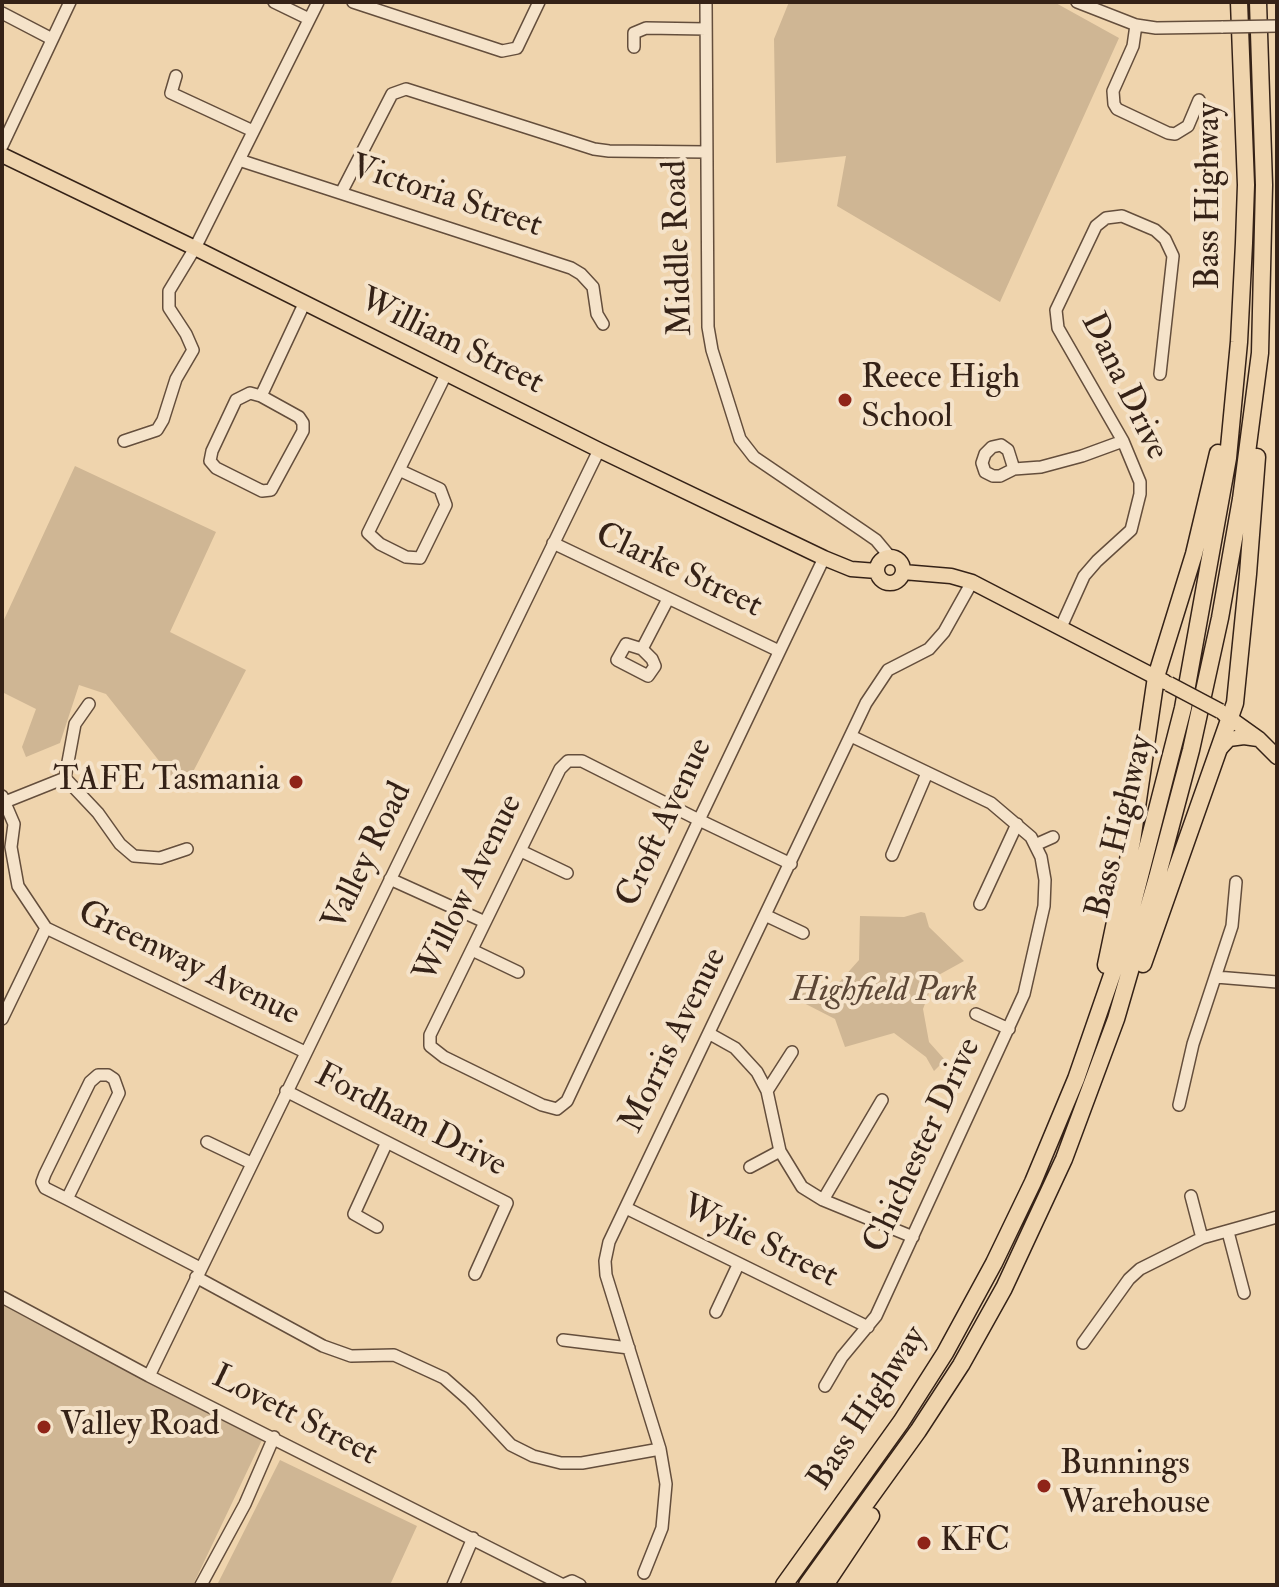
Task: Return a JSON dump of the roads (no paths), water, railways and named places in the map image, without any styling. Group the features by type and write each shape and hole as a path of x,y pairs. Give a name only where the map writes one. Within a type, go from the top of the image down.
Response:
{"highway":[{"name":"Bass Highway","path":"784,1585 901,1422 945,1353 994,1263 1027,1196 1076,1079 1122,946 1183,708 1228,458 1239,342 1246,185 1239,2"},
{"name":"Bass Highway","path":"807,1585 918,1431 961,1365 1004,1288 1064,1159 1116,1019 1191,750 1220,618 1241,499 1260,353 1264,185 1258,2"},
{"path":"1076,1079 1108,958 1162,680 1164,654 1215,471 1239,342"},
{"path":"1064,1159 1115,1044 1217,752 1226,715 1253,518 1260,353"},
{"path":"825,1585 881,1501 918,1431"}],"main road":[{"name":"William Street","path":"2,155 824,558 851,569 877,571"},
{"path":"891,558 899,561 903,572 899,580 887,583 877,571 883,560 891,558"},
{"path":"903,572 951,576 972,582 1226,715 1270,746"},
{"path":"1135,667 1151,663 1164,654"},
{"path":"1217,752 1229,739 1244,737 1270,746"}],"street":[{"path":"2,146 70,2"},
{"path":"274,2 309,19"},
{"path":"124,441 157,430 163,420 176,379 193,350 169,308 169,291 195,248 318,2"},
{"path":"353,2 502,51 517,48 539,2"},
{"name":"Middle Road","path":"706,2 708,327 712,350 740,439 754,457 876,540 891,558"},
{"path":"1077,2 1136,25 1156,28 1277,26"},
{"path":"2,13 52,39"},
{"path":"1136,25 1133,46 1113,91 1117,109 1175,134 1188,126 1199,100"},
{"path":"634,47 634,33 646,28 706,29"},
{"path":"176,76 171,93 253,131"},
{"path":"341,193 392,94 406,89 594,149 707,152"},
{"name":"Victoria Street","path":"239,160 571,268 593,287 597,314 603,324"},
{"name":"Dana Drive","path":"1061,627 1084,576 1131,530 1140,494 1140,482 1123,441 1058,328 1056,310 1096,226 1106,218 1122,216 1155,230 1165,239 1173,256 1160,374"},
{"path":"261,396 304,304"},
{"path":"399,470 440,489 446,505 420,558 406,557 380,544 368,533 446,374"},
{"path":"250,393 261,396 299,417 303,423 303,431 271,490 262,491 216,468 210,461 236,400 250,393"},
{"path":"1014,469 1041,467 1123,441"},
{"name":"Valley Road","path":"149,1376 599,450"},
{"name":"Clarke Street","path":"553,543 779,651"},
{"name":"Croft Avenue","path":"430,1046 458,1064 542,1105 557,1109 567,1101 824,558"},
{"name":"Morris Avenue","path":"644,1573 662,1528 666,1484 660,1449 606,1275 609,1242 866,703 888,670 929,649 944,632 972,582"},
{"path":"642,649 668,599"},
{"path":"65,778 75,724 89,704"},
{"name":"Chichester Drive","path":"825,1386 842,1357 876,1316 1009,1029 1024,994 1044,906 1045,880 1041,857 1017,824 991,803 851,736"},
{"name":"Willow Avenue","path":"430,1046 430,1035 560,769 568,761 582,761 699,820"},
{"path":"892,855 927,773"},
{"path":"3,799 65,778"},
{"path":"65,778 98,813 120,844 134,856 160,858 187,849"},
{"name":"Greenway Avenue","path":"3,799 14,824 7,848 18,886 46,928 305,1052"},
{"path":"699,820 791,864"},
{"path":"980,904 1017,824"},
{"path":"1035,845 1053,837"},
{"path":"521,851 567,873"},
{"path":"390,879 485,922"},
{"path":"1179,1105 1193,1044 1232,926 1236,882"},
{"path":"767,916 803,933"},
{"path":"2,1019 46,928"},
{"path":"472,950 518,972"},
{"path":"1216,977 1277,982"},
{"path":"976,1014 1009,1029"},
{"path":"710,1034 735,1048 757,1072 767,1091 780,1151 802,1187 823,1200 913,1237"},
{"path":"767,1091 792,1052"},
{"path":"67,1199 119,1093 114,1079 108,1075 98,1075 90,1082 45,1174 42,1182 45,1188 198,1272 323,1346 351,1356 394,1355 444,1378 511,1445 533,1456 561,1463 582,1463 660,1449"},
{"name":"Fordham Drive","path":"286,1091 507,1203 475,1274"},
{"path":"823,1200 882,1100"},
{"path":"207,1142 251,1163"},
{"path":"377,1227 354,1214 387,1142"},
{"path":"750,1167 780,1151"},
{"path":"1191,1196 1202,1238"},
{"name":"Wylie Street","path":"626,1208 868,1327"},
{"path":"1083,1343 1129,1279 1140,1269 1202,1238 1277,1217"},
{"path":"1228,1232 1244,1293"},
{"path":"716,1312 738,1265"},
{"name":"Lovett Street","path":"2,1297 149,1376 563,1585 572,1581 580,1585"},
{"path":"563,1340 629,1348"},
{"path":"201,1585 245,1504 274,1437"},
{"path":"453,1585 473,1538"}],"place":[{"name":"Reece High School","path":"845,400"},
{"name":"TAFE Tasmania","path":"296,782"},
{"name":"Valley Road","path":"44,1427"},
{"name":"Bunnings Warehouse","path":"1044,1486"},
{"name":"KFC","path":"924,1543"}],"park label":[{"name":"Highfield Park","path":"884,993"}]}
